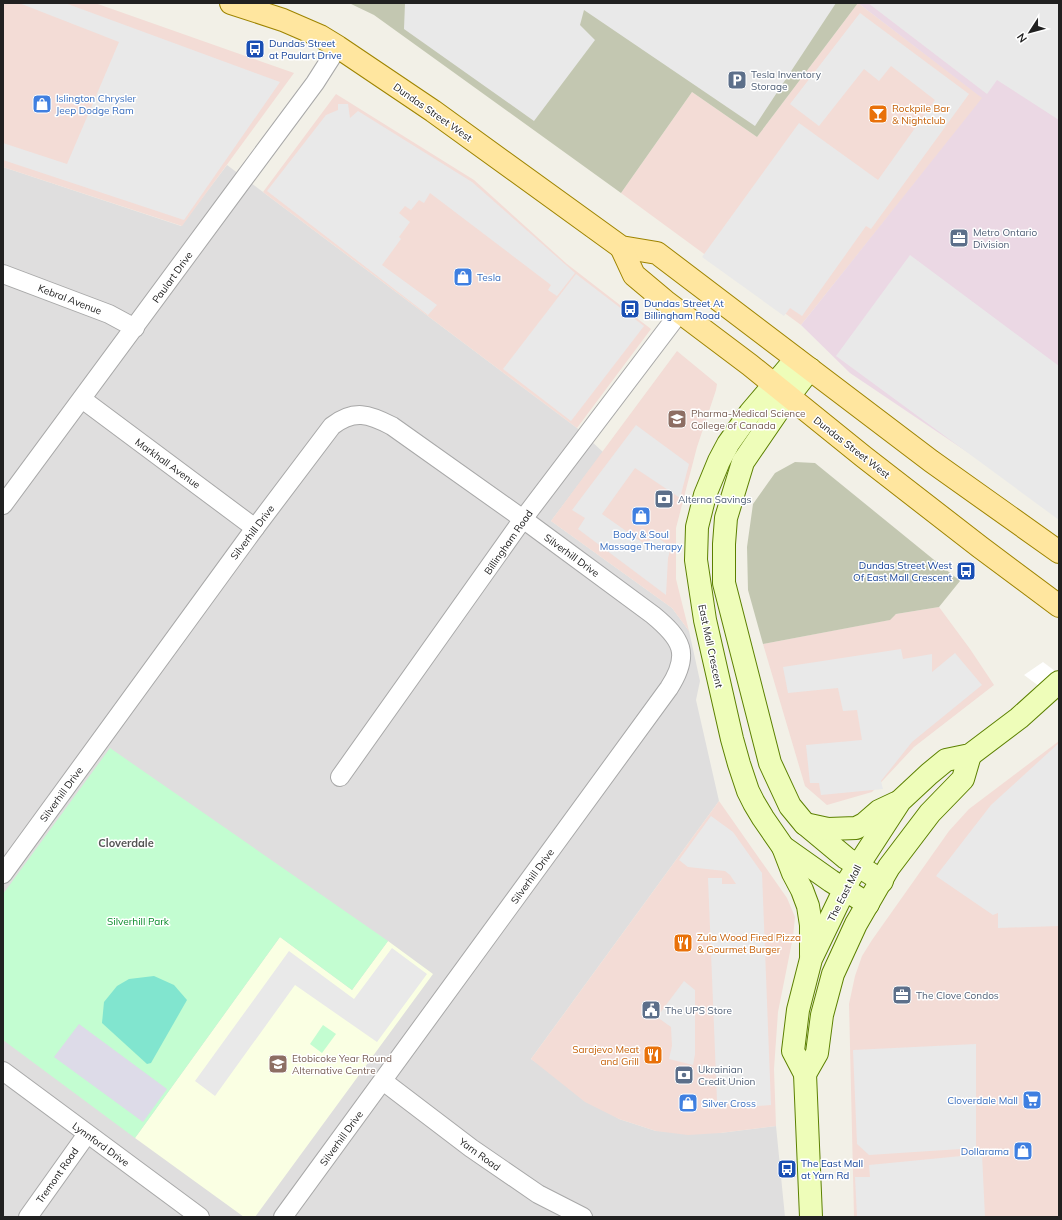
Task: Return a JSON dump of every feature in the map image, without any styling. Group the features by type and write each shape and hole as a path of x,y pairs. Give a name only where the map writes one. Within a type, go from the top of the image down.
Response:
{"main road":[{"name":"Dundas Street West","path":"231,3 283,20 320,36 433,111 621,247 657,253 931,461 1059,552"},
{"name":"Dundas Street West","path":"621,247 634,274 680,312 980,548 1059,606"},
{"name":"East Mall Crescent","path":"803,364 781,390 750,413 728,444 719,461 705,495 697,527 696,560 705,620 732,739 748,791 763,818 783,847 868,904"},
{"name":"East Mall Crescent","path":"781,390 767,425 743,462 726,518 724,583 770,763 790,806 804,823 846,858 882,881"},
{"name":"The East Mall","path":"811,1217 805,1074 793,1051 798,1010 811,959 844,888 900,801 928,774 946,760 970,755 1019,718 1059,682"},
{"path":"805,1074 817,1053 822,1015 833,974 853,930 889,867 930,813 963,780 970,755"},
{"path":"804,823 828,829 856,828 864,824 879,811 900,801"},
{"path":"783,847 808,906 811,925 811,959"}],"street":[{"name":"Paulart Drive","path":"3,505 315,83 338,47"},
{"name":"Kebral Avenue","path":"3,274 109,314 135,328"},
{"name":"Billingham Road","path":"340,777 523,519 680,312"},
{"name":"Markhall Avenue","path":"82,399 255,528"},
{"name":"Silverhill Drive","path":"3,874 255,528 332,426 348,417 362,415 376,417 392,426 523,519 653,614 670,629 679,643 681,651 680,668 664,695 283,1217"},
{"name":"Lynnford Drive","path":"3,1071 200,1217"},
{"name":"Yarn Road","path":"383,1081 471,1148 538,1194 583,1217"},
{"name":"Tremont Road","path":"28,1217 87,1134"}],"shaded area":[{"path":"3,3 95,3 294,73 182,226 3,167"},
{"path":"19,3 65,3 280,82 184,220 3,160 3,143 67,164 119,42"},
{"name":"Tesla Inventory Storage","path":"349,3 858,3 757,137 692,92 621,193 374,15"},
{"name":"Tesla Inventory Storage","path":"405,3 836,3 755,126 584,10 580,25 595,40 534,121 404,29"},
{"path":"858,3 983,98 801,325 621,193 692,92 757,137"},
{"path":"858,3 1059,3 1059,514 850,373 801,325 982,98"},
{"path":"868,3 1059,3 1059,120 997,80 987,94"},
{"path":"860,13 969,94 871,229 866,226 802,316 790,308 784,316 702,257 799,123 878,180 935,100 891,66 879,81 864,69 819,126 790,104"},
{"path":"336,94 474,180 567,264 651,329 577,428 263,192"},
{"path":"338,104 348,104 350,118 358,111 472,182 575,273 557,296 548,290 551,285 430,193 424,203 419,200 411,210 405,206 399,213 410,222 399,237 401,239 382,265 437,305 428,315 267,191 326,115 338,110"},
{"path":"227,165 577,428 603,452 551,521 672,608 689,631 700,681 696,700 719,801 531,1059 619,1119 656,1131 720,1133 776,1126 785,1217 3,1217 3,167 181,226"},
{"path":"910,255 1059,366 1059,520 836,356"},
{"path":"576,274 644,326 571,421 503,369"},
{"path":"677,351 717,384 697,447 676,528 676,579 689,631 672,608 551,521"},
{"path":"636,425 689,464 680,498 635,468 602,514 646,545 654,535 671,547 668,558 666,595 578,529 585,518 572,510"},
{"path":"795,462 815,463 960,581 939,607 896,614 890,620 763,644 748,590 747,547 753,504 775,473"},
{"path":"939,607 994,685 914,747 872,792 827,805 805,786 763,644 889,620 896,614"},
{"path":"901,649 903,659 932,654 932,672 955,653 982,685 912,742 881,781 883,789 821,795 819,783 810,783 806,745 862,740 857,710 843,711 838,688 788,693 783,667"},
{"name":"Cloverdale Mall","path":"1059,741 1059,1217 854,1217 849,1004 855,976 862,956 949,831 969,809"},
{"path":"1059,743 1059,926 998,928 998,913 993,915 936,876 991,805"},
{"path":"719,801 787,898 795,917 793,937 778,1012 774,1069 776,1126 720,1133 688,1135 656,1131 619,1119 585,1102 531,1059"},
{"path":"711,816 733,832 762,873 771,1105 731,1108 731,1101 717,1101 708,878 722,878 722,884 736,884 730,875 725,871 688,867 679,860"},
{"name":"Etobicoke Year Round Alternative Centre","path":"280,937 352,990 388,941 433,974 255,1217 244,1217 135,1138"},
{"path":"392,948 427,974 377,1042 295,985 215,1096 195,1081 289,951 354,999"},
{"path":"154,976 174,985 187,1000 151,1063 147,1064 102,1023 104,1002 117,986 129,979"},
{"path":"684,981 695,990 695,1054 693,1065 669,1059 672,1046 671,1027 657,1017"},
{"path":"79,1024 167,1089 143,1122 54,1057"},
{"path":"976,1044 976,1148 869,1155 857,1144 853,1050"},
{"path":"982,1154 985,1217 857,1217 855,1177 870,1177 869,1165"}],"green space":[{"name":"Silverhill Park","path":"110,748 388,941 352,990 280,937 135,1138 3,1040 3,894"},
{"path":"323,1025 336,1034 322,1053 310,1044"}],"pier":[{"path":"1043,662 1059,674 1059,701 1024,675"}],"place":[{"name":"Dundas Street at Paulart Drive","path":"255,49"},
{"name":"Tesla Inventory Storage","path":"737,80"},
{"name":"Islington Chrysler Jeep Dodge Ram","path":"42,104"},
{"name":"Rockpile Bar & Nightclub","path":"878,114"},
{"name":"Metro Ontario Division","path":"959,238"},
{"name":"Tesla","path":"463,277"},
{"name":"Dundas Street At Billingham Road","path":"630,309"},
{"name":"Pharma-Medical Science College of Canada","path":"677,419"},
{"name":"Alterna Savings","path":"664,499"},
{"name":"Body & Soul Massage Therapy","path":"641,516"},
{"name":"Dundas Street West Of East Mall Crescent","path":"966,571"},
{"name":"Zula Wood Fired Pizza & Gourmet Burger","path":"683,943"},
{"name":"The Clove Condos","path":"902,995"},
{"name":"The UPS Store","path":"651,1010"},
{"name":"Sarajevo Meat and Grill","path":"653,1055"},
{"name":"Etobicoke Year Round Alternative Centre","path":"278,1064"},
{"name":"Ukrainian Credit Union","path":"684,1075"},
{"name":"Cloverdale Mall","path":"1032,1100"},
{"name":"Silver Cross","path":"688,1103"},
{"name":"Dollarama","path":"1023,1151"},
{"name":"The East Mall at Yarn Rd","path":"787,1169"}],"district":[{"name":"Cloverdale","path":"126,843"}]}
